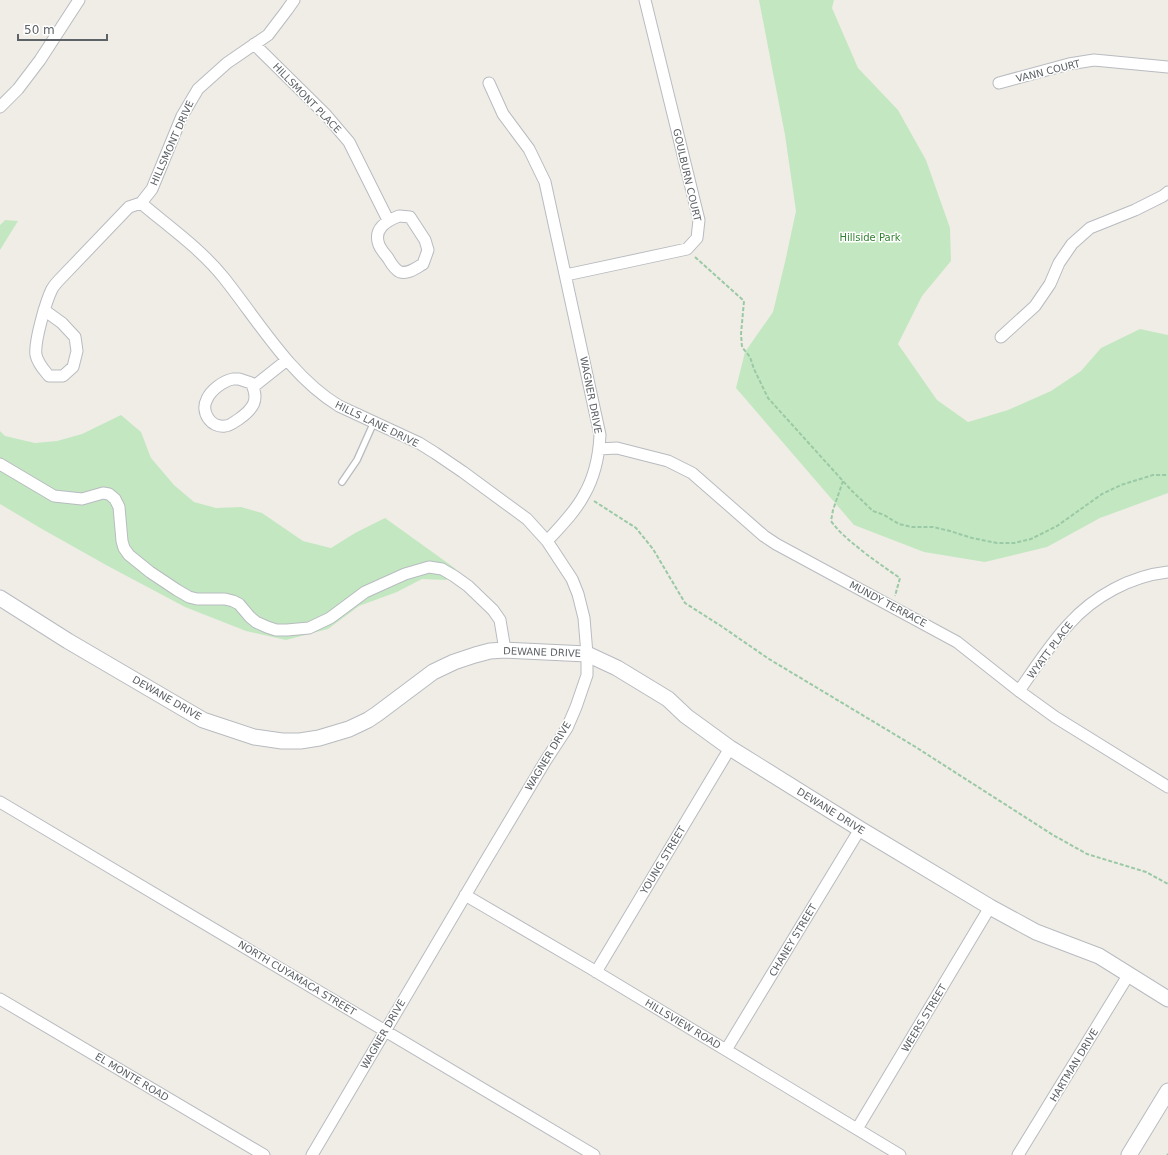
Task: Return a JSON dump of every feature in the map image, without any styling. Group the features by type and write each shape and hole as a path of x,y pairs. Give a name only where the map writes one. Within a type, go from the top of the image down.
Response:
{"street":[{"path":"0,107 18,89 40,60 79,0"},
{"name":"HILLSMONT DRIVE","path":"44,310 62,323 75,337 77,351 73,367 63,376 49,376 39,364 36,355 36,340 44,310 52,289 62,276 129,207 141,203 152,189 182,116 198,89 227,63 268,35 294,0"},
{"name":"GOULBURN COURT","path":"645,0 699,220 697,238 687,249"},
{"name":"HILLSMONT PLACE","path":"254,44 326,115 349,142 388,220"},
{"name":"VANN COURT","path":"999,83 1069,64 1094,60 1168,67"},
{"name":"WAGNER DRIVE","path":"312,1155 465,895 546,760 567,728 587,675 584,618 578,594 572,579 547,541 584,495 594,474 600,435 546,182 529,149 503,114 489,83"},
{"path":"1001,337 1035,306 1050,284 1059,263 1072,244 1090,228 1135,210 1168,192"},
{"name":"HILLS LANE DRIVE","path":"141,203 205,256 224,277 296,371 331,402 419,443 527,519 547,541"},
{"path":"399,216 410,217 425,240 428,250 423,264 409,272 400,272 394,268 379,245 378,237 380,227 388,220 399,216"},
{"path":"566,275 687,249"},
{"path":"253,388 287,360"},
{"path":"239,379 251,383 253,388 255,398 251,408 247,413 230,425 216,425 208,419 205,410 206,399 222,383 227,380 239,379"},
{"name":"MUNDY TERRACE","path":"599,449 617,448 668,461 692,473 764,536 776,544 957,642 1019,691 1055,717 1168,787"},
{"path":"0,464 54,496 82,498 103,493 109,494 115,499 119,507 122,541 124,548 129,555 150,572 189,597 197,599 225,599 240,604 253,619 267,627 276,630 309,628 330,618 365,592 405,574 429,567 442,569 454,576 468,586 493,610 500,620 505,650"},
{"name":"WYATT PLACE","path":"1019,691 1060,635 1081,612 1093,602 1134,580 1168,572"},
{"name":"DEWANE DRIVE","path":"0,598 68,641 202,720 254,737 272,740 310,740 349,729 377,714 424,678 440,668 475,655 490,651 505,650 587,654 617,668 668,699 686,716 730,748 860,829 990,907 1036,932 1099,956 1168,999"},
{"name":"YOUNG STREET","path":"596,972 730,748"},
{"name":"NORTH CUYAMACA STREET","path":"0,802 594,1155"},
{"name":"CHANEY STREET","path":"726,1050 860,829"},
{"name":"HILLSVIEW ROAD","path":"465,895 900,1155"},
{"name":"WEERS STREET","path":"857,1129 990,907"},
{"name":"HARTMAN DRIVE","path":"1018,1155 1129,974"},
{"name":"EL MONTE ROAD","path":"0,999 264,1155"},
{"path":"1129,1155 1168,1091"}],"lane":[{"path":"342,482 357,460 374,422"}],"path":[{"path":"687,249 744,301 742,347 750,357 768,398 873,511 884,515 899,524 912,527 933,527 944,529 997,544 1014,543 1032,539 1057,526 1102,494 1121,485 1153,475 1168,475"},
{"path":"843,480 831,521 838,531 852,543 882,567 900,578 892,606"},
{"path":"584,495 636,528 653,549 685,603 769,659 914,746 1053,835 1087,854 1146,872 1168,884"}],"green space":[{"name":"Hillside Park","path":"759,0 834,0 832,8 858,68 898,110 926,160 950,228 951,261 922,296 898,344 937,400 968,422 1008,410 1051,391 1081,371 1101,348 1140,329 1168,335 1168,493 1100,518 1047,547 985,562 924,552 854,525 736,388 745,352 773,312 796,211 785,135"},
{"path":"5,220 18,221 0,250 0,225"},
{"path":"121,415 141,432 151,458 174,485 194,502 216,508 241,507 262,513 303,541 331,548 355,533 385,518 456,569 446,580 422,579 397,592 359,606 328,629 286,640 246,631 185,607 106,565 0,504 0,431 5,436 35,443 57,441 82,434"}]}
